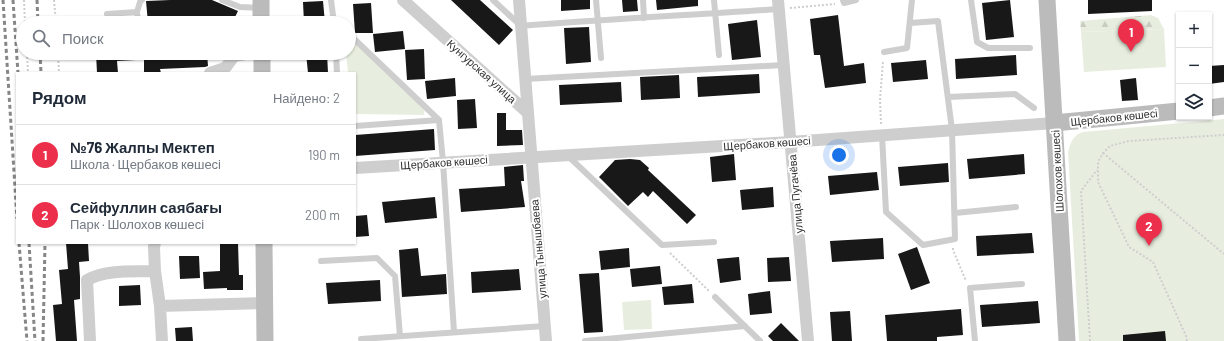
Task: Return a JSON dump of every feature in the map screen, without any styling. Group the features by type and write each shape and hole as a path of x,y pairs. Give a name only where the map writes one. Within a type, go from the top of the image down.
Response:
{"main road":[{"name":"Шолохов көшесі","path":"1047,0 1067,341"},
{"path":"262,60 262,72"},
{"path":"1212,108 1224,106"},
{"name":"Щербаков көшесі","path":"1054,123 1176,111"},
{"path":"264,244 265,341"}],"street":[{"name":"Кунгурская улица","path":"403,0 528,112"},
{"path":"519,0 531,157"},
{"name":"улица Пугачёва","path":"778,4 808,341"},
{"path":"213,72 226,67 231,60"},
{"name":"Щербаков көшесі","path":"356,168 790,142 1054,123"},
{"name":"улица Тынышбаева","path":"531,157 546,341"},
{"path":"156,244 154,247 155,271 160,306 162,341"},
{"path":"90,341 87,280 105,273 155,271"},
{"path":"160,306 264,303"}],"lane":[{"path":"137,16 137,12 142,0"},
{"path":"222,0 240,7 261,10"},
{"path":"331,0 334,16"},
{"path":"493,0 521,26 715,13 778,4"},
{"path":"596,0 601,58"},
{"path":"643,0 644,18"},
{"path":"714,0 719,55"},
{"path":"844,2 856,0"},
{"path":"884,52 907,48 912,0"},
{"path":"971,0 977,42 988,48 1030,48"},
{"path":"107,14 137,12"},
{"path":"882,135 886,212 923,245 956,239 952,130 938,21 910,23"},
{"path":"356,41 440,120 454,332"},
{"path":"336,60 337,72"},
{"path":"525,79 784,65"},
{"path":"948,97 1015,94 1034,108"},
{"path":"356,126 440,120"},
{"path":"566,155 662,245 714,242"},
{"path":"955,213 1016,208"},
{"path":"321,261 377,258 395,276 400,336"},
{"path":"975,341 970,288 1022,284"},
{"path":"715,297 760,341"},
{"path":"361,339 545,326"},
{"path":"585,341 745,326"}],"path":[{"path":"24,0 25,16"},
{"path":"54,0 55,16"},
{"path":"778,4 844,2"},
{"path":"882,135 880,100 884,52"},
{"path":"27,60 28,72"},
{"path":"58,60 59,72"},
{"path":"1187,341 1153,262 1129,247 1098,182 1098,162 1103,153 1110,146 1129,141 1224,135"},
{"path":"1103,153 1224,254"},
{"path":"1090,341 1081,191 1098,169"},
{"path":"956,239 952,250 970,288"},
{"path":"662,245 715,297"}],"green space":[{"path":"1151,15 1158,18 1164,29 1081,32 1080,21"},
{"path":"1164,29 1166,67 1084,72 1081,32"},
{"path":"356,43 425,106 424,115 356,114 356,72 348,72 347,60 356,60"},
{"path":"1224,119 1224,341 1079,341 1068,152 1072,140 1076,135 1083,132"},
{"path":"651,300 652,329 624,330 622,302"}],"building":[{"path":"212,0 238,11 236,16 147,16 146,1"},
{"path":"451,0 480,0 513,30 499,45"},
{"path":"561,0 590,0 590,9 561,11"},
{"path":"622,0 637,0 638,11 623,12"},
{"path":"656,0 698,0 698,6 657,10"},
{"path":"1010,0 1014,37 986,40 982,3"},
{"path":"1088,0 1152,0 1152,11 1088,14"},
{"path":"323,1 324,16 304,16 303,2"},
{"path":"371,3 373,33 356,33 356,16 354,16 353,4"},
{"path":"838,15 844,66 864,63 866,83 825,88 820,55 814,55 810,19"},
{"path":"757,20 761,57 732,60 728,24"},
{"path":"589,27 591,62 566,64 564,28"},
{"path":"403,31 405,49 375,52 373,34"},
{"path":"424,49 425,79 407,80 405,50"},
{"path":"1016,55 1017,75 956,79 955,59"},
{"path":"96,60 136,60 117,61 118,72 97,72"},
{"path":"144,60 208,60 208,66 205,67 160,69 161,72 144,72"},
{"path":"307,60 327,60 328,72 308,72"},
{"path":"926,60 928,79 893,82 891,63"},
{"path":"1224,65 1224,82 1212,84 1212,66"},
{"path":"759,74 760,93 698,97 697,77"},
{"path":"679,75 680,98 641,100 640,77"},
{"path":"455,78 456,96 427,99 425,81"},
{"path":"1136,78 1138,100 1122,101 1120,80"},
{"path":"621,82 622,102 560,105 559,85"},
{"path":"475,99 477,128 458,129 457,100"},
{"path":"497,113 506,113 506,130 522,130 523,145 497,146"},
{"path":"434,129 435,150 356,156 356,135"},
{"path":"734,154 736,180 712,182 710,157"},
{"path":"1024,154 1025,174 969,179 967,159"},
{"path":"615,160 640,160 649,168 648,170 696,215 687,224 653,191 648,197 643,192 628,206 599,177"},
{"path":"948,163 949,182 900,186 898,167"},
{"path":"523,165 524,181 521,181 525,207 461,212 459,189 505,186 504,167"},
{"path":"877,172 879,190 830,195 828,176"},
{"path":"773,187 774,207 742,210 740,190"},
{"path":"435,197 437,218 385,223 382,202"},
{"path":"367,215 369,236 356,237 356,216"},
{"path":"1032,233 1034,253 977,256 976,236"},
{"path":"883,238 884,259 832,262 830,241"},
{"path":"66,244 88,244 89,261 79,262 80,299 74,300 77,341 56,341 53,305 62,304 59,270 68,269"},
{"path":"220,244 238,244 239,275 243,275 243,290 227,290 227,288 204,289 203,272 220,271"},
{"path":"917,247 930,283 911,290 898,254"},
{"path":"418,248 421,276 446,274 447,294 402,297 399,250"},
{"path":"629,248 630,267 601,270 599,251"},
{"path":"179,256 199,256 200,278 180,279"},
{"path":"739,257 741,280 720,283 717,259"},
{"path":"789,257 791,281 768,282 767,258"},
{"path":"660,266 662,284 632,287 630,269"},
{"path":"519,269 521,290 472,293 471,272"},
{"path":"599,273 603,332 584,333 579,274"},
{"path":"380,280 381,301 328,304 326,283"},
{"path":"692,284 694,303 664,305 662,287"},
{"path":"140,285 141,305 119,306 119,286"},
{"path":"770,291 772,313 750,315 748,294"},
{"path":"1038,301 1040,323 982,327 980,305"},
{"path":"961,309 963,335 937,337 937,341 887,341 885,315"},
{"path":"850,311 852,341 832,341 830,312"},
{"path":"781,323 799,341 773,341 768,336"},
{"path":"192,327 193,341 176,341 175,328"},
{"path":"1165,331 1166,341 1123,341 1123,335"}],"railway":[{"path":"3,0 16,203"},
{"path":"13,0 16,44"},
{"path":"37,0 38,16"},
{"path":"17,60 18,72"},
{"path":"40,60 41,72"},
{"path":"19,244 27,341"},
{"path":"29,244 35,341"},
{"path":"43,341 45,244"}],"place":[{"name":"№76 Жалпы Мектеп","path":"1131,52"},
{"name":"Сейфуллин саябағы","path":"1149,246"}]}
